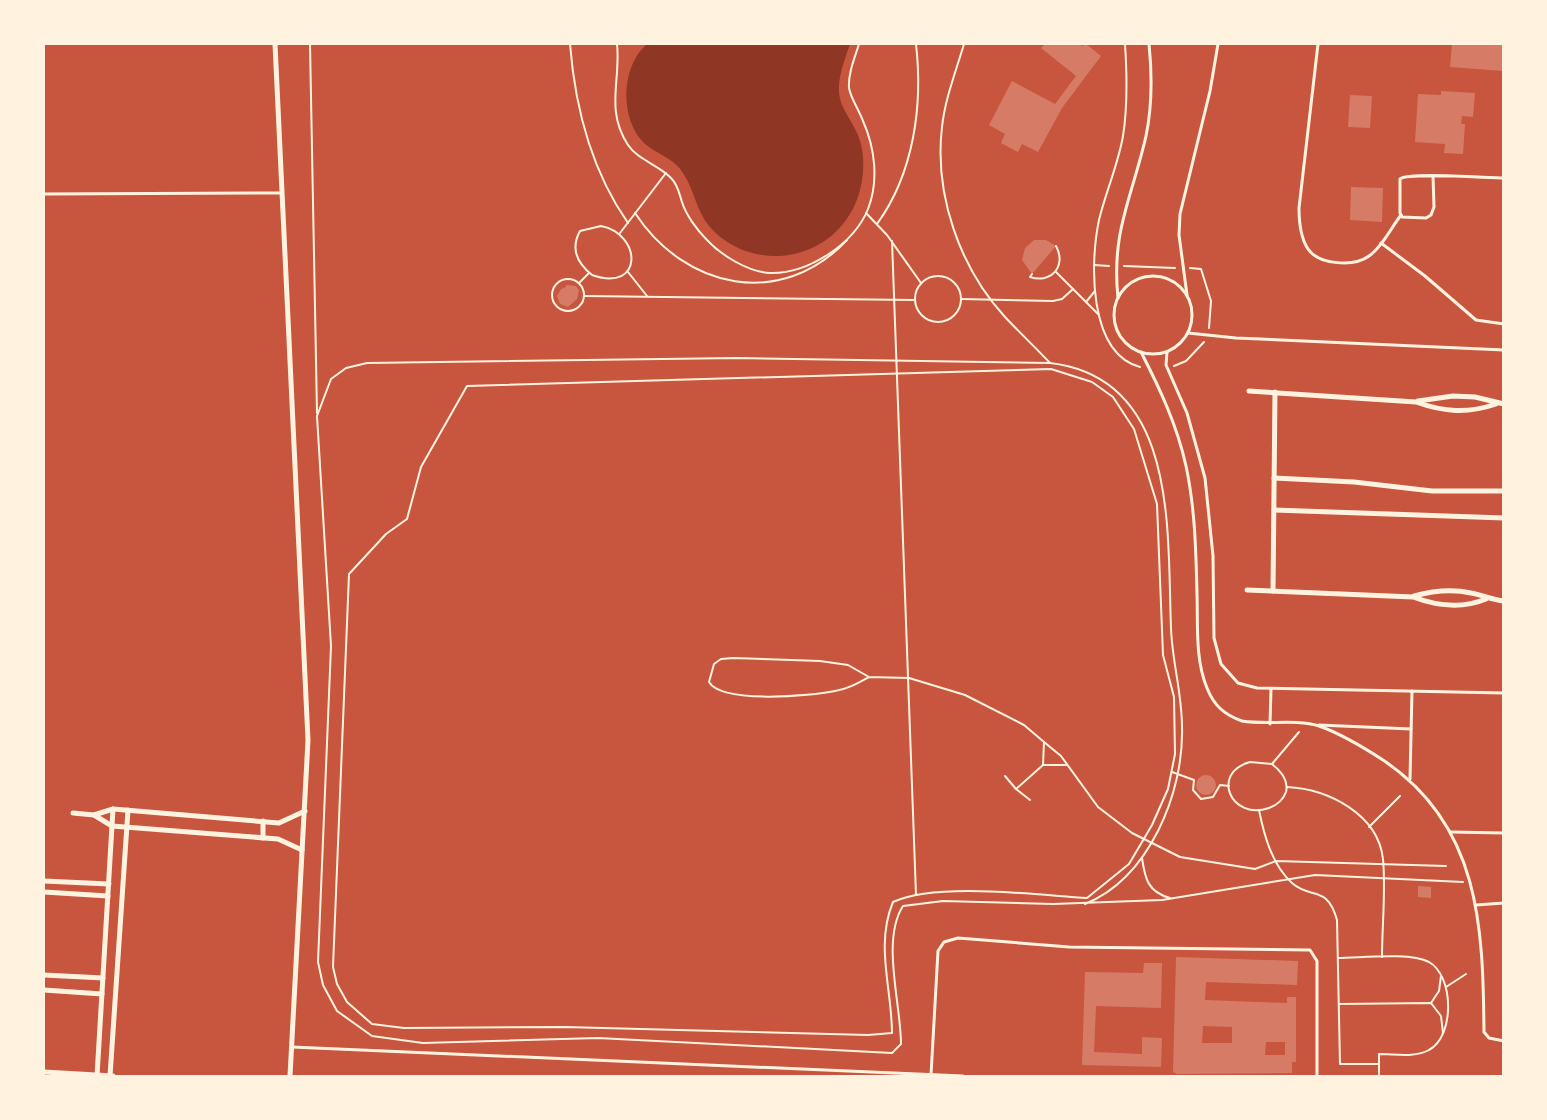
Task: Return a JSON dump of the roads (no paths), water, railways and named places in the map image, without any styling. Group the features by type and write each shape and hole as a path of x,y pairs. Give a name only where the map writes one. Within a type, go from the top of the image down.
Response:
{"street":[{"path":"275,44 308,740 290,1077"},
{"path":"1249,391 1416,402 1453,396 1475,397 1503,404"},
{"path":"1273,591 1275,392"},
{"path":"1416,402 1439,410 1458,412 1476,411 1496,404"},
{"path":"1274,478 1354,482 1432,491 1503,491"},
{"path":"1274,510 1503,518"},
{"path":"1247,590 1413,597 1431,604 1470,606 1486,599"},
{"path":"1413,597 1429,592 1455,592 1472,593 1486,599 1503,601"},
{"path":"73,813 94,815 113,809 279,823 305,811"},
{"path":"97,1075 113,809"},
{"path":"44,1072 111,1076 128,810"},
{"path":"94,815 112,826 278,839 302,850"},
{"path":"263,821 263,838"},
{"path":"44,880 109,884"},
{"path":"44,892 108,896"},
{"path":"105,938 120,941"},
{"path":"44,975 103,978"},
{"path":"44,990 102,994"}],"lane":[{"path":"1149,44 1150,82 1146,134 1123,214 1116,266 1118,298 1115,311 1116,324 1121,336 1141,352 1151,370 1178,435 1191,498 1196,550 1198,643 1207,689 1221,710 1231,717 1254,723 1411,729"},
{"path":"1141,352 1167,352 1175,347 1188,333 1192,320 1179,235 1183,193 1210,91 1218,44"},
{"path":"1318,44 1300,196 1302,235 1309,251 1325,259 1344,262 1356,262 1368,256 1381,243 1401,215 1401,177 1503,178"},
{"path":"1401,215 1426,218 1431,215 1434,207 1433,176"},
{"path":"44,194 282,193"},
{"path":"1381,243 1425,276 1476,320 1503,324"},
{"path":"1118,298 1135,281 1158,276 1179,286 1187,295"},
{"path":"1188,333 1503,350"},
{"path":"1167,352 1168,369 1188,413 1205,478 1212,538 1214,638 1221,664 1238,683 1247,687 1271,689 1503,693"},
{"path":"1270,724 1271,689"},
{"path":"1410,780 1412,691"},
{"path":"1317,725 1368,750 1410,780 1437,809 1451,832 1472,882 1476,905 1483,965 1484,1032 1489,1038 1503,1041"},
{"path":"1451,832 1503,833"},
{"path":"1476,905 1502,904"},
{"path":"931,1075 938,951 944,942 958,938 1069,947 1310,950 1317,962 1317,1077"},
{"path":"292,1047 963,1077"}]}
